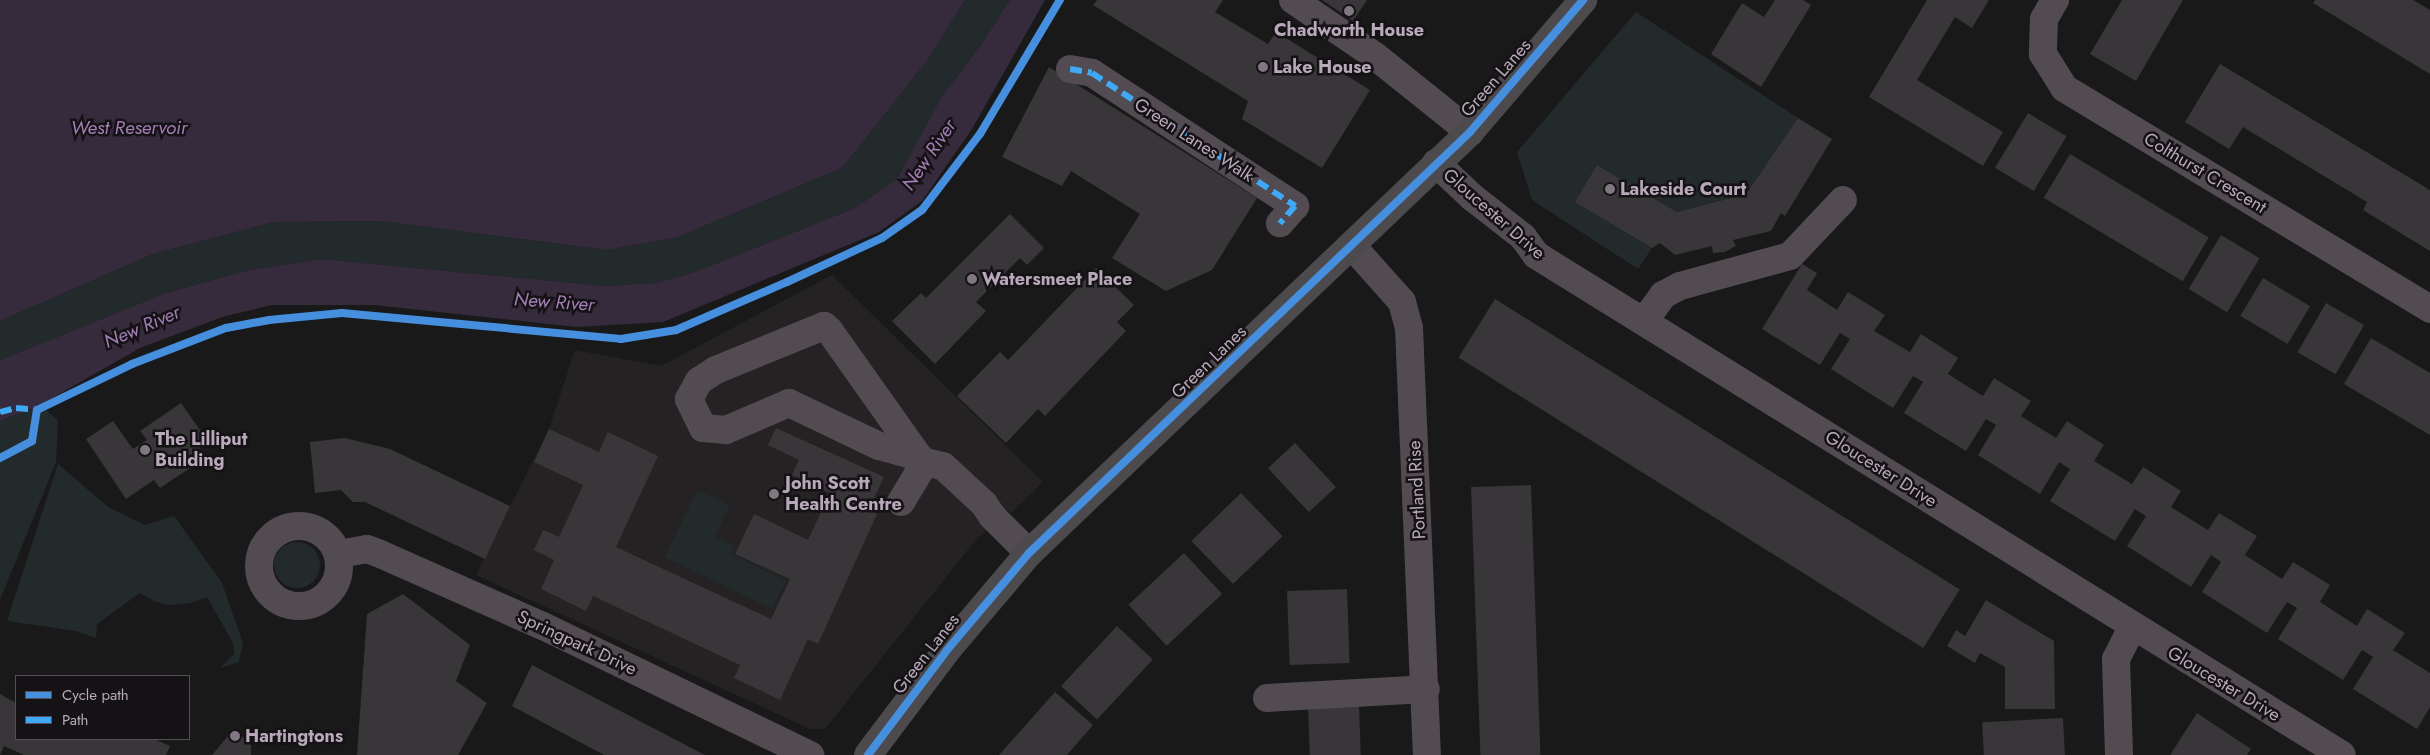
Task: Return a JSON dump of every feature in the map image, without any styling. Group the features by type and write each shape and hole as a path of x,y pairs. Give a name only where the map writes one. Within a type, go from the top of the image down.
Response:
{"main road":[{"name":"Green Lanes","path":"868,755 947,650 1029,553 1470,132 1583,0"}],"street":[{"path":"1293,0 1376,56 1470,132"},
{"name":"Colthurst Crescent","path":"2055,0 2044,19 2043,54 2064,88 2430,309"},
{"name":"Green Lanes Walk","path":"1070,69 1092,73 1296,206 1280,224"},
{"name":"Gloucester Drive","path":"1436,163 1472,197 1523,236 1536,255 1645,320 2132,627 2342,755"},
{"path":"1645,320 1663,295 1680,286 1790,256 1843,200"},
{"name":"Portland Rise","path":"1352,246 1402,302 1409,328 1428,755"},
{"path":"824,326 835,338 919,457 879,446 821,417 789,403 726,430 703,428 689,398 699,381 716,370 824,326"},
{"path":"900,502 925,462 943,466 984,504 992,516 1029,553"},
{"name":"Springpark Drive","path":"339,554 367,549 378,553 543,626 810,755"},
{"path":"2119,755 2116,659 2132,627"},
{"path":"1267,698 1426,689"}],"shaded area":[{"path":"965,0 1010,0 978,49 942,96 897,179 855,208 695,272 655,283 605,286 321,259 249,270 166,293 0,360 0,321 153,254 274,222 381,221 607,250 678,237 842,168 926,62"},
{"path":"1636,12 1798,118 1746,194 1677,212 1597,165 1576,202 1652,248 1638,269 1532,200 1517,152"},
{"name":"John Scott Health Centre","path":"832,275 1043,482 1011,513 1007,510 974,542 825,729 810,729 476,575 549,429 575,350 661,366"},
{"path":"40,405 58,420 56,462 0,600 0,421"},
{"path":"58,464 108,507 145,525 174,516 222,583 243,643 239,662 220,668 234,654 233,643 207,597 190,603 169,605 156,602 140,593 97,624 96,638 76,631 7,621"},
{"path":"697,490 730,505 715,536 734,546 731,554 786,581 772,609 665,557"},
{"path":"292,542 302,542 314,548 319,556 319,574 314,582 306,587 292,588 284,585 277,578 274,570 274,560 277,552 284,545"}],"water":[{"name":"West Reservoir","path":"0,0 965,0 926,62 842,168 678,237 607,250 381,221 274,222 153,254 0,321"},
{"name":"New River","path":"1010,0 1045,0 972,129 922,201 879,232 663,322 576,327 374,305 271,305 222,317 140,348 40,405 0,421 0,360 166,293 249,270 321,259 605,286 655,283 695,272 855,208 897,179 942,96 978,49"}],"building":[{"name":"Lake House","path":"1097,0 1223,0 1215,12 1268,44 1276,32 1370,90 1322,168 1242,119 1248,101 1093,5"},
{"name":"Chadworth House","path":"1322,0 1367,0 1353,21"},
{"path":"1775,0 1803,0 1811,5 1761,87 1711,54 1742,3 1764,17"},
{"path":"1927,0 1989,0 1972,28 1955,17 1917,80 2003,132 1983,166 1869,97"},
{"path":"2122,0 2183,0 2136,81 2090,54"},
{"path":"2315,0 2413,0 2430,10 2430,74 2313,3"},
{"path":"2220,64 2430,190 2430,251 2363,210 2367,202 2243,127 2229,149 2185,122"},
{"path":"1049,67 1257,198 1212,270 1166,291 1112,258 1140,214 1071,171 1062,186 1002,157"},
{"path":"2028,113 2067,136 2034,191 1995,168"},
{"name":"Lakeside Court","path":"1798,118 1832,139 1785,216 1781,213 1771,231 1733,240 1736,246 1725,252 1713,253 1712,246 1675,255 1660,243 1652,248 1575,202 1597,165 1677,212 1746,194"},
{"path":"2070,154 2209,237 2183,281 2044,198"},
{"name":"Watersmeet Place","path":"1010,214 1044,248 1027,265 1020,258 976,302 986,311 935,364 892,321 921,293 926,298"},
{"path":"2221,235 2260,258 2227,312 2189,289"},
{"path":"1802,264 1817,273 1807,290 1837,310 1848,292 1885,315 1874,331 1910,352 1921,334 1958,358 1948,374 1983,396 1994,378 2031,401 2021,416 2056,438 2067,421 2104,445 2094,461 2132,484 2143,467 2181,491 2171,507 2208,530 2219,513 2257,536 2245,555 2282,579 2293,562 2330,585 2320,602 2357,626 2367,609 2405,633 2393,650 2430,673 2430,707 2417,729 2353,689 2373,657 2362,650 2343,680 2278,639 2297,608 2287,602 2267,633 2202,592 2221,562 2211,555 2191,587 2127,546 2146,516 2135,509 2115,541 2050,501 2070,469 2059,462 2040,494 1978,455 1996,425 1986,419 1966,451 1904,413 1923,382 1913,376 1893,408 1831,369 1850,339 1840,333 1820,365 1762,329"},
{"path":"1096,268 1134,305 1117,322 1126,331 1045,416 1038,409 1006,443 957,396 1000,352 1008,360"},
{"path":"2263,278 2310,306 2287,344 2240,316"},
{"path":"1495,299 1960,589 1923,648 1458,358"},
{"path":"2326,303 2364,325 2336,374 2298,352"},
{"path":"2371,338 2430,373 2430,435 2344,384"},
{"name":"The Lilliput Building","path":"181,403 209,443 196,451 202,460 160,488 154,480 126,499 86,439 113,421 133,449 147,440 140,431"},
{"path":"776,428 884,477 868,510 877,514 818,644 808,639 780,700 734,678 740,665 593,596 586,611 541,589 554,560 534,550 543,530 559,537 583,485 534,462 549,429 599,452 608,432 658,456 616,547 771,619 790,579 735,554 754,514 808,540 830,493 792,475 799,460 768,445"},
{"path":"345,438 390,449 510,506 485,559 365,502 353,502 341,490 315,493 310,442"},
{"path":"1295,443 1336,487 1309,512 1268,468"},
{"path":"1531,485 1540,755 1480,755 1471,487"},
{"path":"1241,493 1283,536 1233,584 1191,541"},
{"path":"1184,553 1222,594 1167,646 1128,605"},
{"path":"1347,589 1350,663 1290,665 1287,591"},
{"path":"403,594 470,645 456,681 487,703 458,755 357,755 367,614"},
{"path":"1986,600 2054,641 2055,709 2005,709 2005,667 1980,653 1975,663 1947,646 1956,630 1965,636"},
{"path":"1117,626 1153,659 1097,719 1061,686"},
{"path":"532,665 705,755 604,755 512,706"},
{"path":"1055,692 1093,725 1067,755 999,755"},
{"path":"0,694 15,702 15,740 156,740 170,746 166,755 24,755 4,746 0,755"},
{"path":"1359,705 1361,755 1310,755 1308,707"},
{"path":"2197,713 2251,749 2247,755 2170,755"},
{"path":"2063,718 2065,755 1984,755 1982,722"},
{"name":"Hartingtons","path":"233,730 251,743 251,755 212,755"}],"marked path":[{"path":"1070,69 1092,73 1295,206 1280,223"},
{"path":"0,412 16,408 37,410"}],"cycle path":[{"path":"0,458 32,441 37,410 132,364 226,328 269,320 342,313 621,339 676,330 882,238 922,210 980,134 1060,0"},
{"path":"868,755 947,650 1029,553 1470,132 1583,0"}],"place":[{"name":"Chadworth House","path":"1349,11"},
{"name":"Lake House","path":"1263,67"},
{"name":"Lakeside Court","path":"1610,189"},
{"name":"Watersmeet Place","path":"972,279"},
{"name":"The Lilliput Building","path":"145,450"},
{"name":"John Scott Health Centre","path":"774,494"},
{"name":"Hartingtons","path":"235,736"}]}
